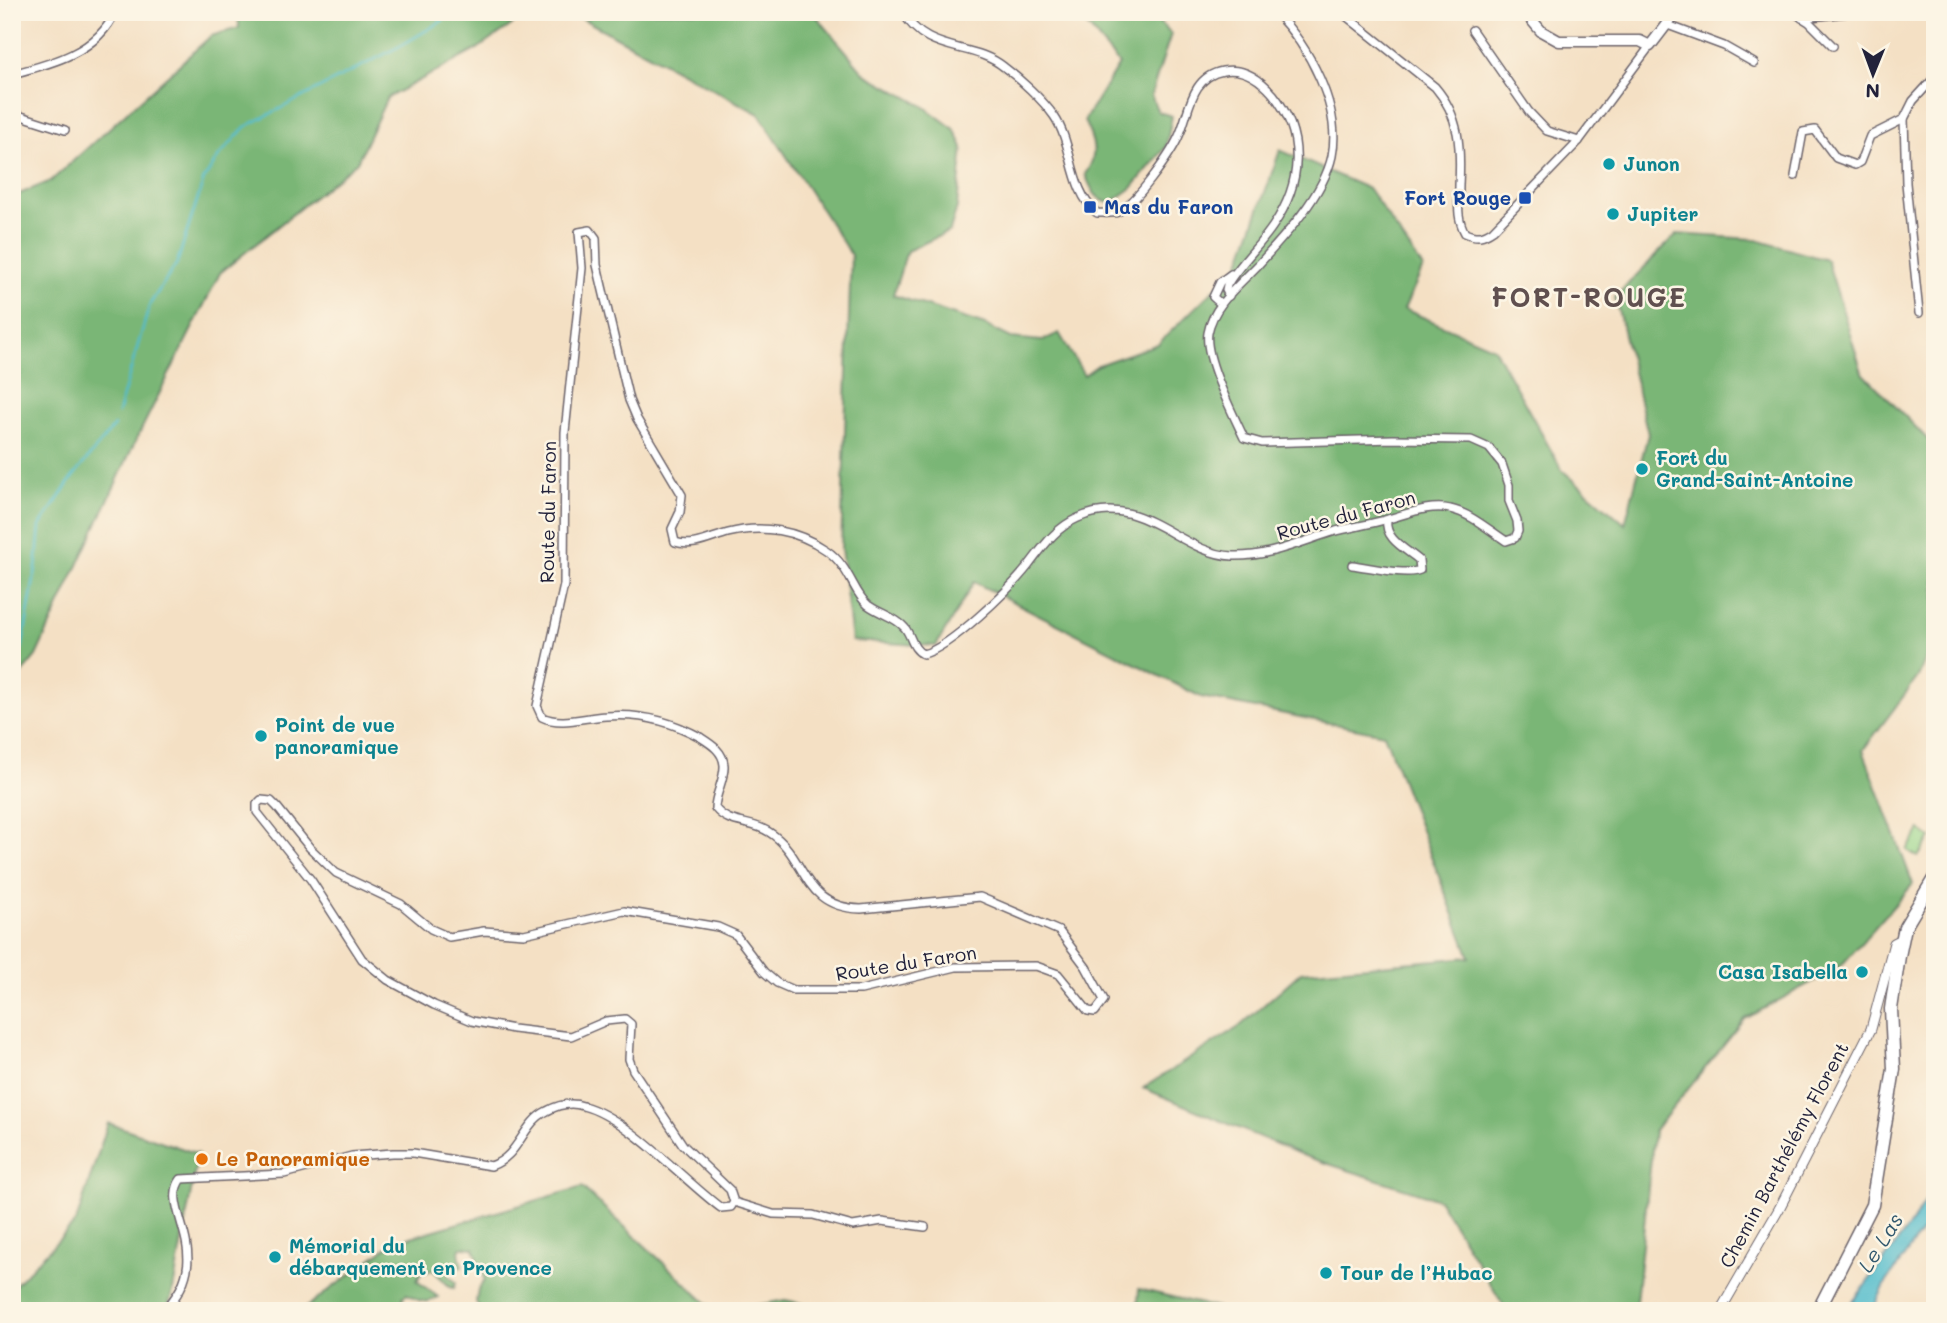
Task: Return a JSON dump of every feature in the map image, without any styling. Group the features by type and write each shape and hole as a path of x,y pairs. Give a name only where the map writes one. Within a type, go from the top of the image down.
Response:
{"main road":[{"path":"1525,12 1545,35 1559,41 1640,41 1650,46 1676,12"},
{"path":"1818,1311 1847,1259 1877,1189 1894,1069 1891,1009 1902,939 1910,916 1935,877"}],"street":[{"path":"12,74 76,53 110,24 115,12"},
{"path":"903,12 930,41 985,55 1004,66 1054,116 1085,201 1097,213 1118,212 1132,201 1179,137 1191,98 1208,78 1222,71 1235,71 1248,73 1260,80 1282,106 1291,125 1297,157 1296,173 1291,192 1273,227 1235,271 1214,290 1213,297 1221,304 1307,207 1332,158 1333,129 1321,84 1294,34 1275,12"},
{"path":"1341,12 1435,87 1445,99 1459,134 1457,214 1465,233 1475,237 1485,236 1493,230 1578,141 1650,46"},
{"path":"1793,12 1833,46"},
{"path":"1802,18 1856,12"},
{"path":"1665,24 1724,46 1754,63"},
{"path":"1472,30 1529,112 1547,131 1578,141"},
{"path":"1919,313 1908,208 1904,119 1913,101 1935,77"},
{"path":"12,113 65,130"},
{"path":"1795,176 1802,132 1815,130 1836,158 1855,165 1860,162 1870,136 1904,119"},
{"name":"Route du Faron","path":"734,1202 730,1190 683,1145 633,1070 629,1059 631,1024 625,1019 606,1021 571,1036 513,1029 472,1021 388,980 362,959 311,880 256,809 261,800 271,801 336,873 401,904 431,929 449,937 484,931 524,934 624,911 639,912 718,927 736,935 764,972 777,983 793,990 861,990 956,967 1036,966 1058,974 1088,1012 1095,1012 1100,1006 1102,995 1069,942 1059,931 980,897 861,909 842,908 819,896 786,849 767,830 720,815 715,808 724,766 721,756 714,746 691,732 646,716 606,716 554,723 542,717 537,706 564,585 565,432 582,268 579,232 590,230 596,238 597,265 621,367 637,419 682,495 680,512 672,529 675,542 684,545 728,533 770,527 802,538 826,550 847,569 867,604 905,628 917,651 930,652 963,630 1013,582 1054,534 1078,517 1095,513 1127,513 1159,524 1219,554 1235,556 1288,549 1335,532 1416,511 1448,508 1462,513 1506,541 1515,538 1518,531 1502,464 1489,448 1471,440 1393,439 1262,443 1244,438 1208,342 1211,324 1221,304"},
{"path":"1229,296 1226,290 1235,271"},
{"path":"1352,565 1411,574 1420,570 1419,561 1392,540 1386,526 1387,520"},
{"name":"Chemin Barthélémy Florent","path":"1720,1311 1779,1209 1868,1034 1894,943 1902,939"},
{"path":"163,1311 176,1298 190,1258 176,1201 181,1179 284,1174 352,1156 393,1153 413,1153 491,1166 503,1162 513,1153 539,1115 560,1105 581,1105 595,1110 640,1141 721,1208 731,1207 734,1202 773,1214 813,1215 853,1226 882,1221 925,1227"}],"green space":[{"path":"238,12 530,12 476,50 387,98 357,162 220,273 134,444 36,656 12,685 12,197 51,181 211,36 239,28"},
{"path":"570,12 813,12 865,74 922,105 954,129 963,147 957,207 950,231 907,251 893,295 985,325 1011,338 1042,341 1059,333 1084,375 1098,365 1158,344 1239,265 1280,150 1369,189 1423,268 1404,309 1494,348 1562,470 1625,524 1648,434 1615,297 1677,234 1753,239 1827,260 1862,372 1935,447 1935,636 1918,677 1863,750 1913,884 1841,966 1745,1019 1654,1131 1635,1311 1507,1311 1438,1199 1307,1157 1143,1088 1239,1027 1301,972 1470,957 1384,734 1201,697 974,582 936,646 852,641 841,548 851,255 759,114"},
{"path":"1076,12 1160,12 1160,23 1171,34 1151,95 1158,112 1172,116 1166,147 1132,188 1111,203 1097,197 1085,174 1092,161 1094,148 1084,121 1119,64"},
{"path":"1920,830 1931,838 1918,857 1907,850"},
{"path":"108,1123 198,1154 172,1295 166,1311 12,1311 12,1288 76,1222"},
{"path":"582,1187 715,1311 482,1311 476,1302 478,1289 485,1280 474,1248 461,1247 459,1252 462,1267 450,1268 448,1276 456,1282 454,1288 433,1270 421,1273 417,1281 438,1297 426,1301 407,1294 403,1297 404,1302 419,1311 301,1311 394,1242"},
{"path":"1139,1289 1229,1311 1137,1311"},
{"path":"785,1300 836,1311 728,1311"}],"water":[{"path":"1935,1186 1935,1212 1886,1283 1872,1311 1846,1311 1913,1221"}],"waterway":[{"path":"118,413 150,304 177,263 204,179 219,156 245,127 402,45 442,21 448,12"},
{"path":"12,663 22,648 36,568 40,526 72,478 114,426"}],"place":[{"name":"Junon","path":"1609,164"},
{"name":"Fort Rouge","path":"1525,198"},
{"name":"Mas du Faron","path":"1090,207"},
{"name":"Jupiter","path":"1613,214"},
{"name":"Fort du Grand-Saint-Antoine","path":"1642,469"},
{"name":"Point de vue panoramique","path":"261,736"},
{"name":"Casa Isabella","path":"1862,972"},
{"name":"Le Panoramique","path":"202,1159"},
{"name":"Mémorial du débarquement en Provence","path":"275,1257"},
{"name":"Tour de l’Hubac","path":"1326,1273"}],"district":[{"name":"FORT-ROUGE","path":"1589,298"}],"water label":[{"name":"Le Las","path":"1881,1243"}]}
